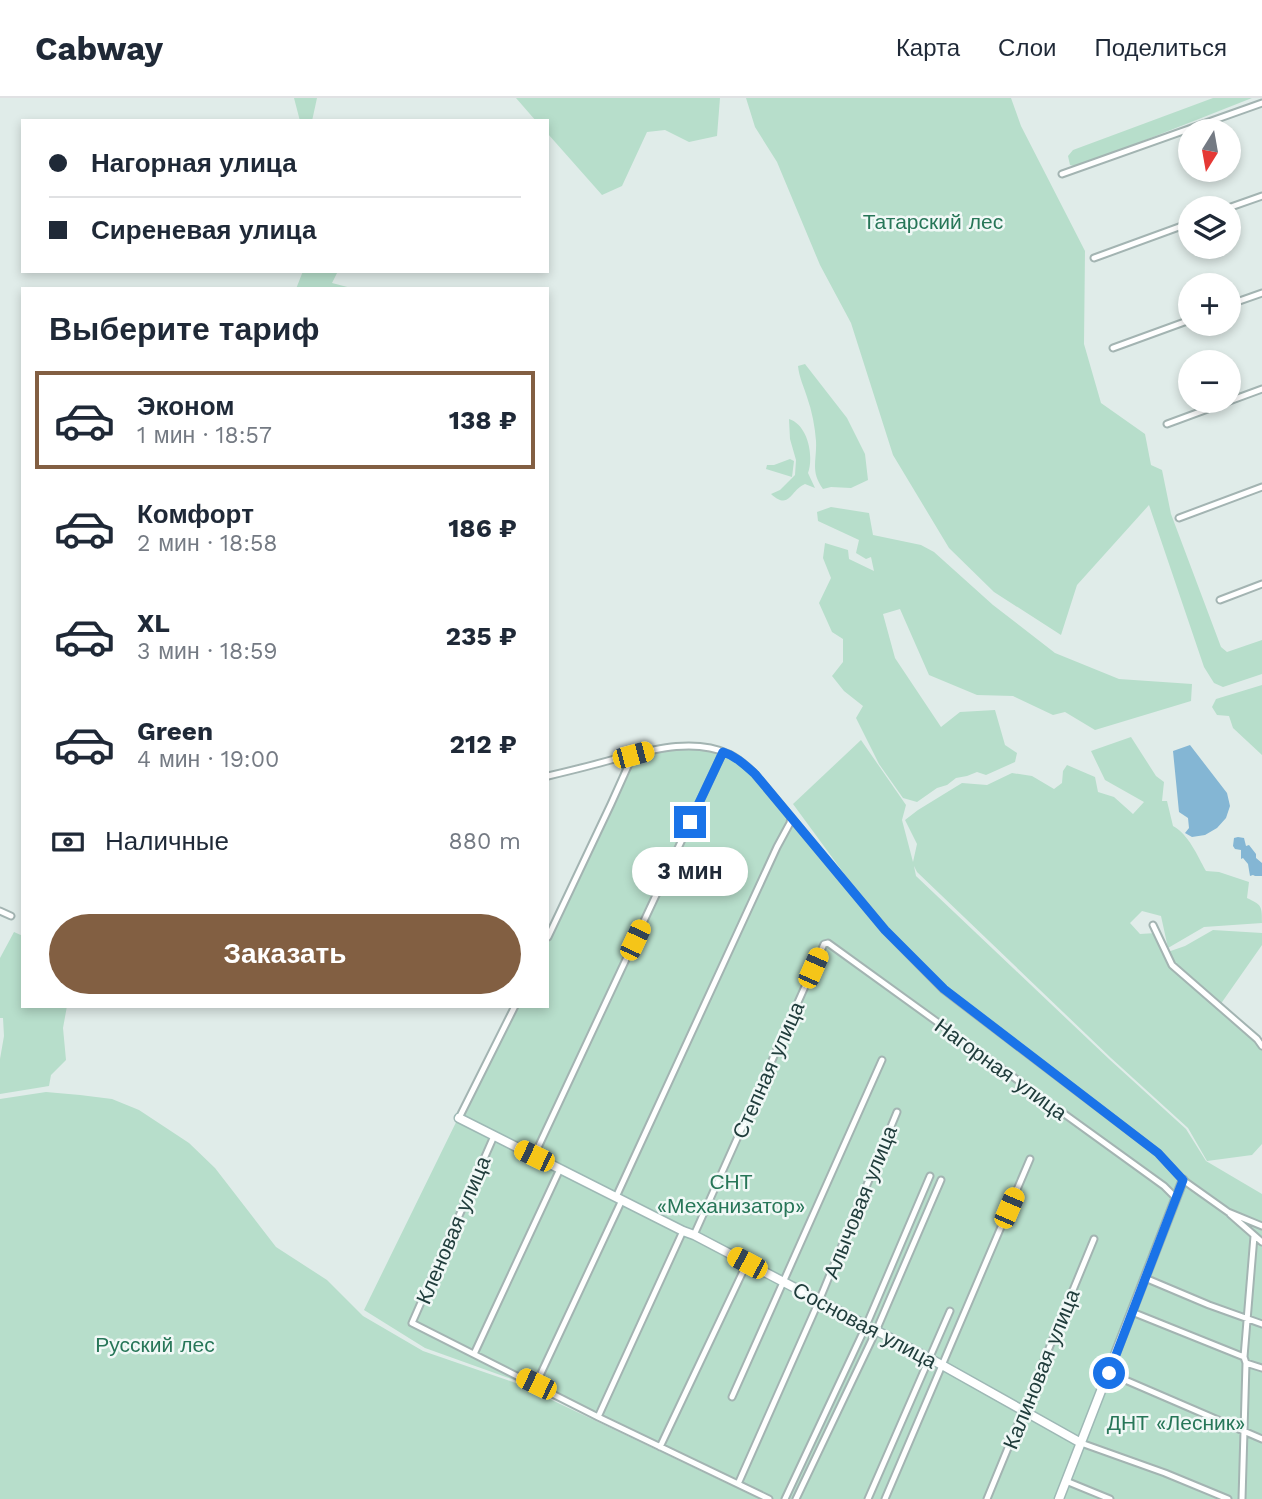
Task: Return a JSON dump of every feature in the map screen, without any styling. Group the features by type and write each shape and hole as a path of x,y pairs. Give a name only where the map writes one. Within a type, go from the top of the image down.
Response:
{"street":[{"path":"1062,174 1262,103"},
{"path":"1241,203 1262,196"},
{"path":"1094,258 1178,227"},
{"path":"1241,301 1262,293"},
{"path":"1114,348 1178,324"},
{"path":"1167,424 1262,389"},
{"path":"1179,518 1262,487"},
{"path":"1220,600 1262,584"},
{"path":"549,776 655,749 678,747 701,747 723,752 743,763 885,930 944,989 1158,1153 1183,1180 1228,1212 1262,1242"},
{"path":"534,1156 723,752"},
{"path":"549,935 633,755"},
{"path":"536,1384 791,817"},
{"path":"0,911 11,916"},
{"path":"1153,925 1172,965 1262,1046"},
{"name":"Нагорная улица","path":"824,944 834,946 1177,1198"},
{"name":"Степная улица","path":"694,1235 824,944"},
{"path":"460,1118 513,1008"},
{"path":"732,1397 881,1060"},
{"name":"Алычовая улица","path":"738,1484 819,1301 897,1112"},
{"name":"Сосновая улица","path":"460,1118 784,1282 942,1365 1081,1443"},
{"name":"Кленовая улица","path":"474,1354 412,1323 494,1136"},
{"path":"885,1499 1030,1159"},
{"path":"560,1169 474,1354 769,1499"},
{"path":"785,1499 866,1326 930,1176"},
{"path":"796,1499 876,1331 941,1180"},
{"path":"1059,1499 1183,1180"},
{"path":"1228,1212 1262,1226"},
{"path":"598,1417 683,1231"},
{"path":"1242,1499 1245,1360 1254,1236"},
{"name":"Калиновая улица","path":"987,1499 1094,1240"},
{"path":"660,1447 747,1263"},
{"path":"1145,1278 1262,1324"},
{"path":"868,1499 950,1311"},
{"path":"1132,1312 1262,1368"},
{"path":"1109,1373 1262,1439"},
{"path":"1081,1443 1228,1499"},
{"path":"1066,1481 1110,1499"}],"green space":[{"path":"294,98 317,98 312,119 299,119"},
{"path":"516,98 720,98 717,136 689,142 665,130 647,132 622,186 602,195 549,135 549,119 534,119"},
{"name":"Татарский лес","path":"746,98 1011,98 1021,126 1085,251 1084,344 1101,403 1145,434 1151,465 1162,470 1171,514 1221,647 1227,652 1262,640 1262,674 1223,687 1214,683 1204,667 1149,505 1077,585 1061,635 994,592 949,548 893,455 851,323 820,265 777,162 755,127"},
{"path":"1213,98 1252,98 1199,119 1178,119 1178,127 1077,167 1070,165 1068,156 1073,150"},
{"path":"302,273 337,273 332,283 347,287 297,287"},
{"path":"805,364 847,418 865,454 868,480 851,488 823,489 819,483 815,466 814,425 798,366"},
{"path":"789,419 796,422 805,434 810,450 808,473 815,488 805,484 790,498 782,500 771,494 780,490 795,475 796,460 790,439"},
{"path":"790,459 794,461 792,477 766,469 767,465"},
{"path":"831,507 869,513 873,535 921,545 934,552 993,605 1055,653 1119,679 1192,684 1191,701 1095,730 1065,712 1053,715 1013,696 977,695 929,675 900,609 883,614 895,658 941,727 960,712 995,710 1005,745 1017,753 1015,762 986,775 977,772 956,778 917,802 903,798 879,764 856,718 863,706 844,691 832,676 843,662 843,639 832,632 819,603 831,578 823,558 825,543 848,550 849,559 874,571 871,557 866,559 856,553 859,540 818,521 817,512"},
{"path":"1262,685 1262,755 1233,728 1229,716 1217,715 1212,707 1216,699"},
{"name":"СНТ «Механизатор»","path":"1131,737 1156,776 1164,782 1162,801 1167,801 1173,826 1188,840 1206,871 1219,872 1249,882 1247,898 1261,909 1262,923 1204,927 1168,948 1161,916 1142,911 1130,923 1140,934 1156,933 1162,954 1185,946 1213,930 1262,933 1262,945 1220,1005 1262,1047 1262,1144 1252,1155 1207,1161 1188,1128 1111,1058 917,872 914,866 916,876 1186,1129 1206,1161 1262,1194 1262,1499 765,1499 517,1381 425,1348 364,1310 512,1008 549,1008 549,933 635,757 663,748 708,750 730,757 748,770 893,943 897,937 859,894 793,804 861,740 906,805 902,820 913,862 917,844 905,820 962,783 987,785 1012,773 1032,776 1054,789 1062,783 1063,771 1067,765 1095,777 1098,792 1114,797 1133,814 1144,802 1105,780 1091,751"},
{"path":"14,932 21,935 21,1008 67,1008 63,1028 66,1060 51,1075 49,1086 0,1094 0,1059 4,1036 3,1018 0,1018 0,958"},
{"name":"Русский лес","path":"46,1092 112,1099 139,1110 189,1143 215,1168 276,1247 327,1280 363,1316 423,1351 516,1383 760,1499 0,1499 0,1099"}],"water":[{"path":"1190,745 1227,793 1230,806 1226,818 1217,828 1205,835 1192,837 1185,833 1189,828 1188,818 1179,812 1173,751"},
{"path":"1234,838 1244,838 1246,846 1249,845 1262,863 1262,876 1250,876 1248,864 1241,859 1241,850 1233,846"}],"route":[{"path":"690,822 723,752 743,763 885,930 944,989 1158,1153 1183,1180 1109,1373"}],"park label":[{"name":"ДНТ «Лесник»","path":"1176,1422"}]}
